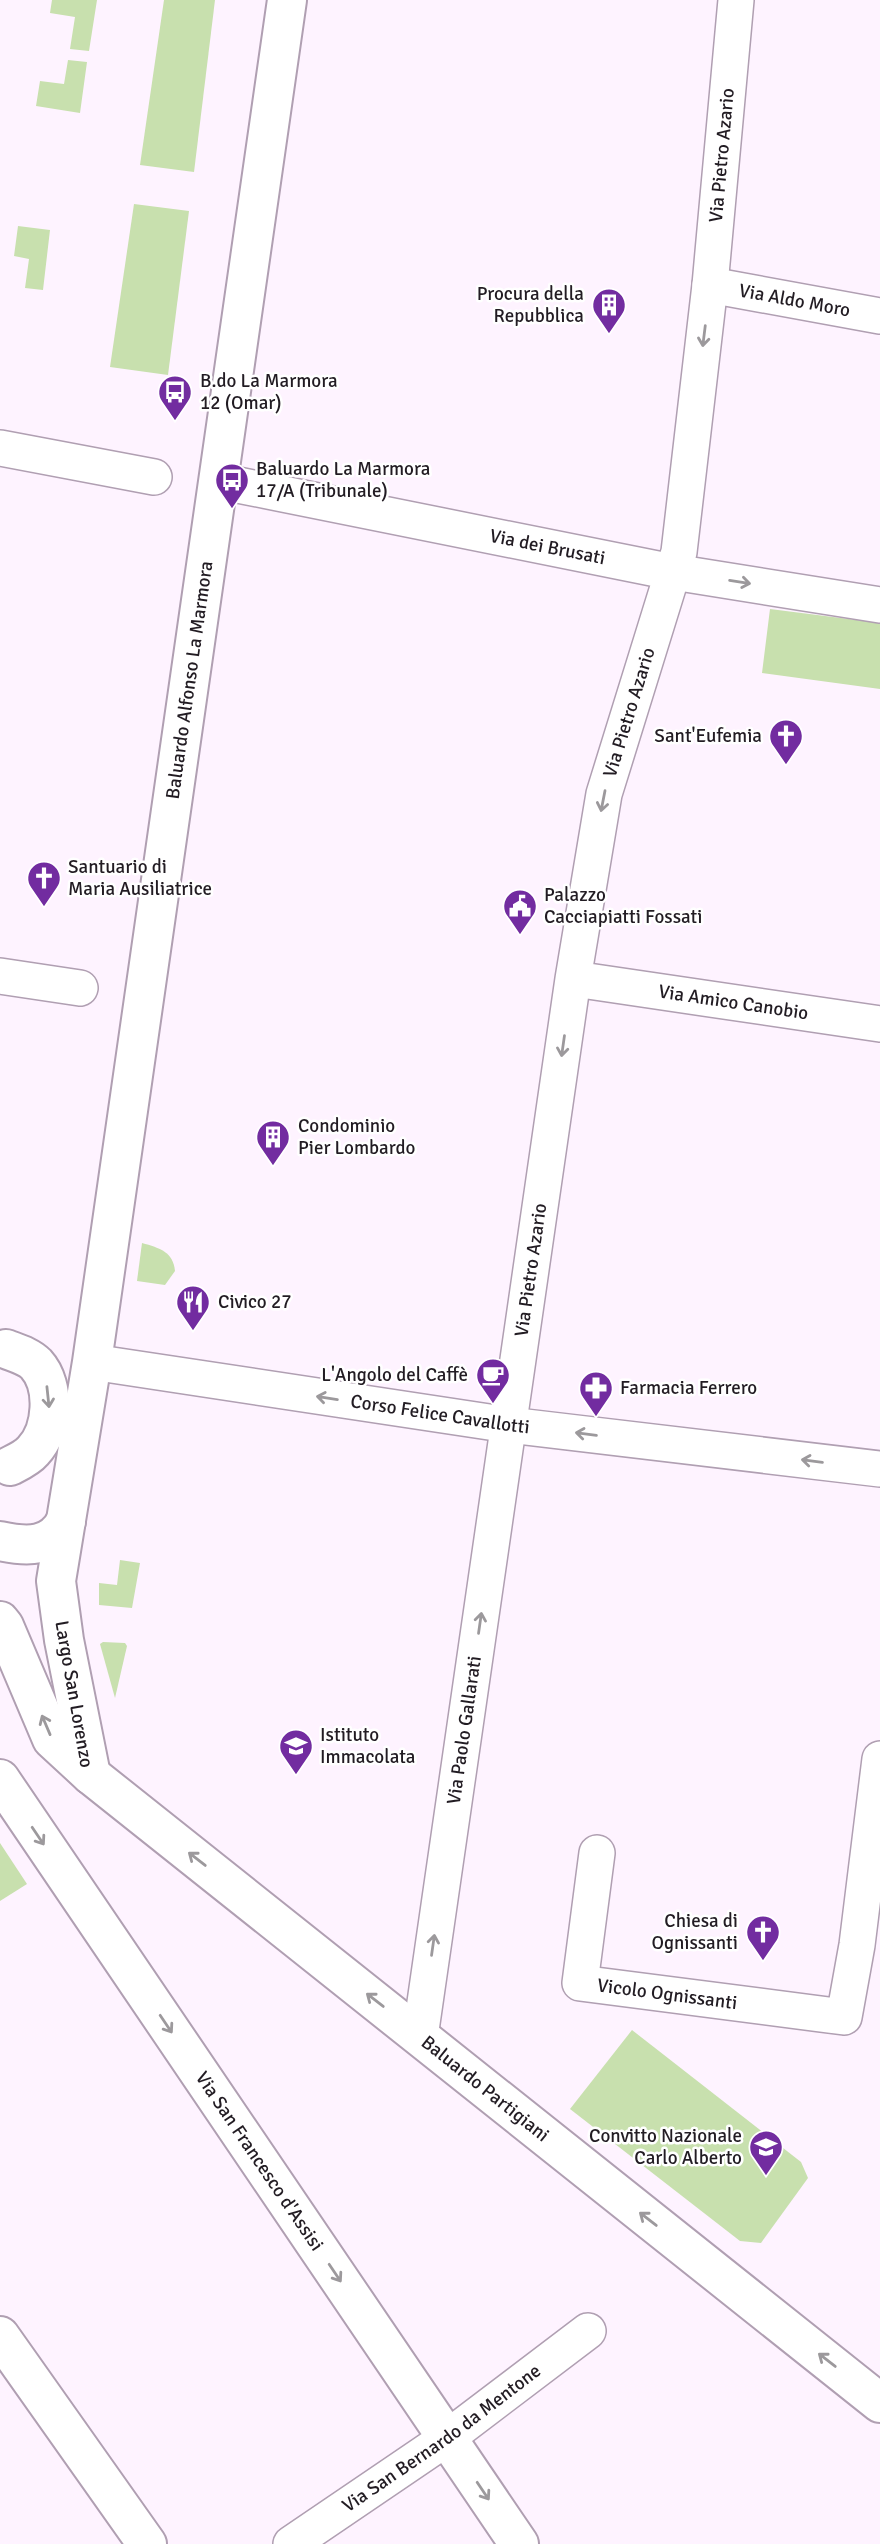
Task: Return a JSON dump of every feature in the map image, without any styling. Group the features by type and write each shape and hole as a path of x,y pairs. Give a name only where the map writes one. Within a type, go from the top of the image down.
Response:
{"street":[{"name":"Baluardo Alfonso La Marmora","path":"92,1362 287,0"},
{"name":"Via Pietro Azario","path":"509,1425 573,979 604,793 679,552 710,285 736,0"},
{"name":"Via Aldo Moro","path":"710,285 880,316"},
{"path":"0,448 154,477"},
{"name":"Via dei Brusati","path":"218,481 673,572 880,605"},
{"path":"0,976 80,988"},
{"name":"Via Amico Canobio","path":"587,981 880,1024"},
{"path":"3,1349 35,1363 47,1386 49,1399 44,1436 33,1451 15,1466"},
{"name":"Corso Felice Cavallotti","path":"3,1349 509,1425 880,1469"},
{"name":"Largo San Lorenzo","path":"91,1775 64,1640 56,1581 92,1362"},
{"name":"Via Paolo Gallarati","path":"420,2037 509,1425"},
{"path":"15,1466 53,1465 77,1451 79,1441"},
{"path":"0,1541 26,1544 46,1541 58,1535 68,1508 58,1480 15,1466"},
{"name":"Largo San Lorenzo","path":"0,1621 52,1739 91,1775"},
{"name":"Vicolo Ognissanti","path":"597,1853 580,1983 844,2017 857,1945 880,1759"},
{"name":"Baluardo Partigiani","path":"91,1775 880,2403"},
{"name":"Via San Francesco d'Assisi","path":"0,1779 519,2544"},
{"name":"Via San Bernardo da Mentone","path":"291,2544 447,2438 588,2331"},
{"path":"0,2336 147,2544"}],"green space":[{"path":"52,0 97,0 89,51 70,49 75,17 50,13"},
{"path":"164,0 215,0 194,172 140,165"},
{"path":"68,60 87,62 80,113 36,106 40,81 64,84"},
{"path":"134,204 189,211 168,375 110,367"},
{"path":"18,226 50,230 43,290 25,288 29,259 14,256"},
{"path":"770,609 880,623 880,689 762,673"},
{"path":"142,1243 160,1249 172,1259 175,1271 165,1285 137,1281"},
{"path":"120,1560 140,1563 132,1608 99,1605 99,1583 117,1585"},
{"path":"125,1643 127,1646 115,1698 100,1644"},
{"path":"0,1843 27,1884 0,1901"},
{"path":"632,2030 801,2162 808,2178 761,2243 740,2241 570,2109"}],"place":[{"name":"Procura della Repubblica","path":"609,335"},
{"name":"B.do La Marmora 12 (Omar)","path":"175,422"},
{"name":"Baluardo La Marmora 17/A (Tribunale)","path":"232,510"},
{"name":"Sant'Eufemia","path":"786,766"},
{"name":"Santuario di Maria Ausiliatrice","path":"44,908"},
{"name":"Palazzo Cacciapiatti Fossati","path":"520,936"},
{"name":"Condominio Pier Lombardo","path":"273,1167"},
{"name":"Civico 27","path":"193,1332"},
{"name":"L'Angolo del Caffè","path":"493,1405"},
{"name":"Farmacia Ferrero","path":"596,1418"},
{"name":"Istituto Immacolata","path":"296,1776"},
{"name":"Chiesa di Ognissanti","path":"763,1962"},
{"name":"Convitto Nazionale Carlo Alberto","path":"766,2177"}]}
